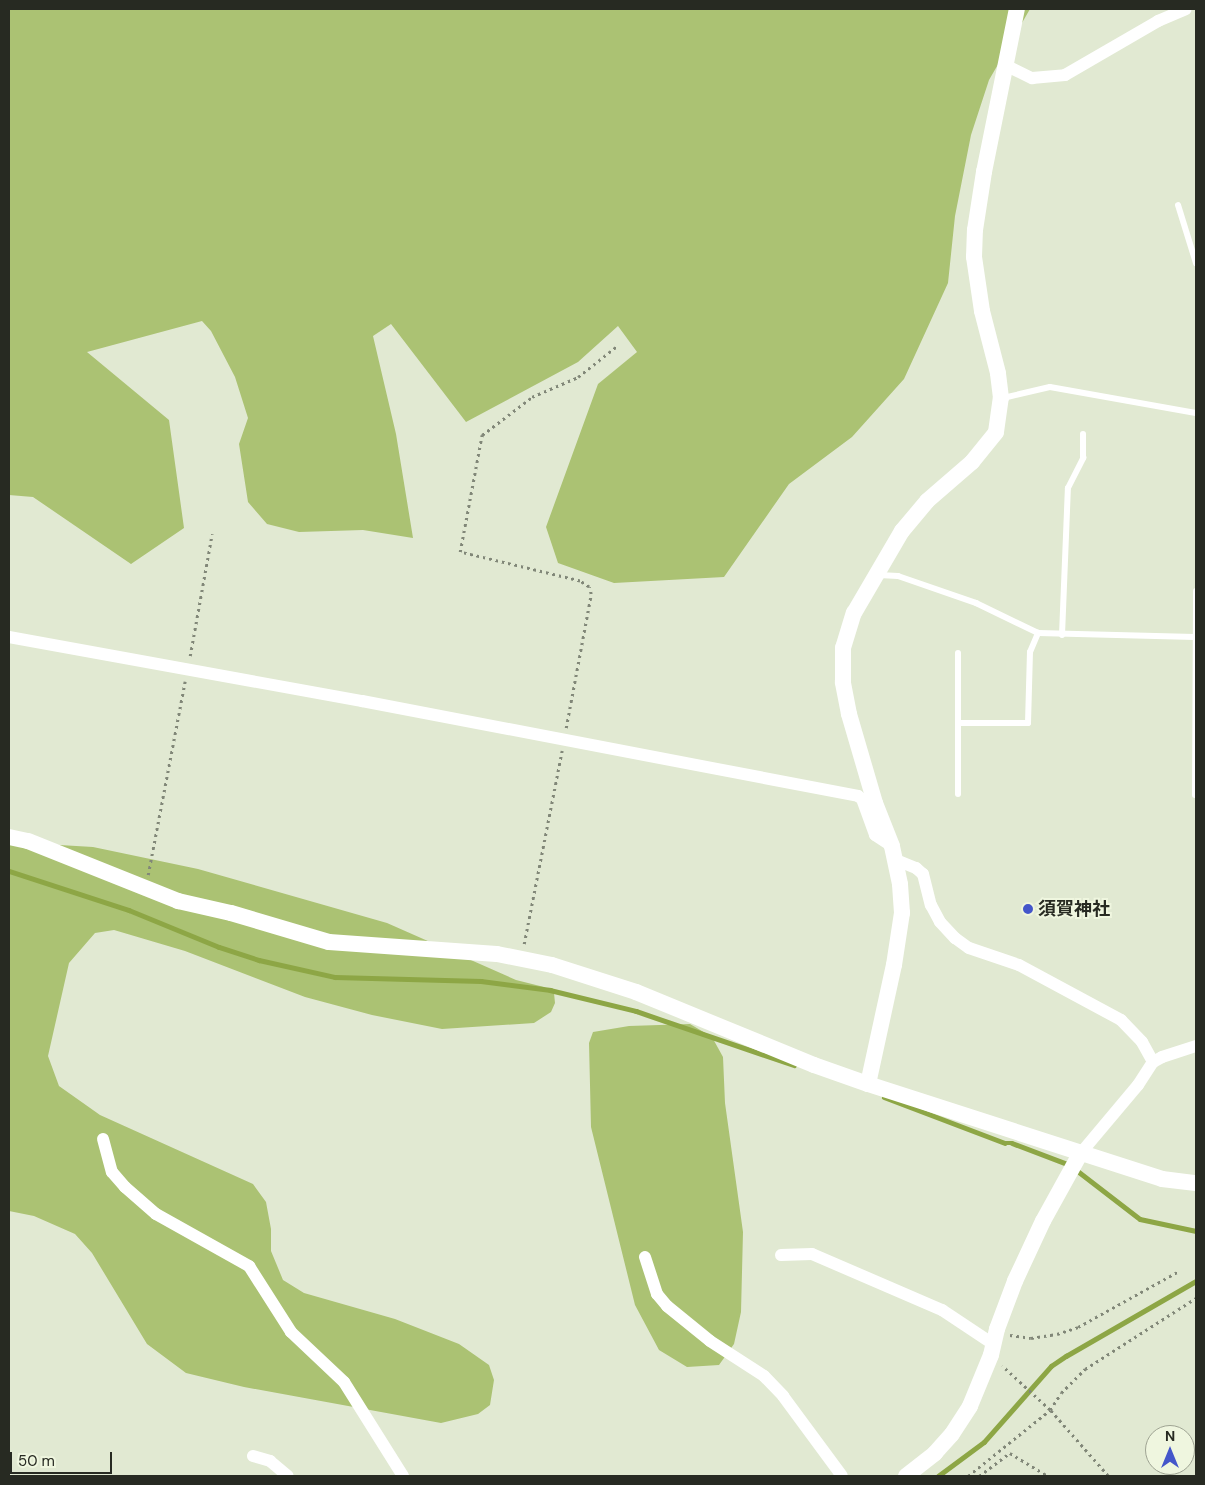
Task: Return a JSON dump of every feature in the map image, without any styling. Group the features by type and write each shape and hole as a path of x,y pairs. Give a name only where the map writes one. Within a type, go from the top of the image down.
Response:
{"street":[{"path":"868,1084 894,965 902,913 894,853 875,803 849,714 843,682 843,648 854,613 902,530 927,501 972,462 988,445 996,432 1001,398 998,373 982,311 974,258 977,210 1017,9"},
{"path":"1007,66 1032,78 1065,75 1158,21 1186,9"},
{"path":"9,637 858,796 862,799 875,835 894,853 922,874 931,905 940,922 955,938 969,948 1019,965 1121,1020 1142,1042 1153,1062"},
{"path":"9,837 36,844 178,901 231,913 330,942 497,954 552,964 636,992 814,1065 868,1084 1080,1154 1162,1178 1196,1183"},
{"path":"906,1476 935,1453 952,1434 970,1406 1015,1281 1043,1222 1080,1154 1138,1085 1153,1062 1162,1056 1196,1046"},
{"path":"103,1140 112,1172 125,1187 156,1214 249,1266 291,1332 344,1382 402,1476"},
{"path":"782,1255 812,1254 942,1310 994,1339"},
{"path":"645,1257 657,1294 667,1306 710,1341 764,1376 783,1396 842,1476"},
{"path":"253,1456 270,1461 288,1476"}],"lane":[{"path":"1178,205 1196,263"},
{"path":"1001,398 1050,387 1196,413"},
{"path":"1062,635 1068,488 1083,458 1083,434"},
{"path":"875,575 898,576 976,603 1038,634 1195,637"},
{"path":"1195,795 1196,591"},
{"path":"958,722 1028,722 1030,652 1038,634"},
{"path":"958,653 958,794"}],"path":[{"path":"521,958 591,594 589,587 580,581 460,552 482,435 532,397 578,377 616,346"},
{"path":"145,889 212,534"},
{"path":"994,1339 1031,1338 1057,1334 1078,1327 1179,1271"},
{"path":"968,1476 1050,1410 1061,1393 1085,1369 1196,1298"},
{"path":"1008,1372 1050,1410 1108,1476"},
{"path":"979,1476 1010,1453 1048,1476"}],"green space":[{"path":"9,9 1030,9 989,80 971,135 955,216 948,283 904,379 852,437 789,484 724,577 614,583 558,563 546,527 598,384 637,352 618,326 578,362 466,422 391,324 373,336 396,434 413,538 363,530 299,532 267,524 248,502 239,444 248,418 235,377 211,331 202,321 87,352 169,420 184,528 131,564 33,497 9,495"},
{"path":"9,842 93,847 198,869 387,923 516,980 544,987 554,993 555,1003 551,1012 534,1023 442,1029 372,1015 305,997 185,951 114,930 95,933 69,963 48,1056 59,1086 100,1115 253,1184 266,1202 271,1229 271,1251 283,1280 304,1293 395,1319 459,1344 489,1365 494,1380 490,1405 478,1414 441,1423 244,1387 186,1373 147,1344 92,1253 75,1234 34,1216 9,1211"},
{"path":"690,1024 712,1037 723,1057 725,1103 743,1232 741,1312 734,1344 719,1365 687,1367 659,1350 635,1305 591,1127 589,1043 593,1032 629,1026"}],"waterway":[{"path":"9,871 129,910 219,947 259,960 335,977 481,981 550,990 636,1011 794,1065"},
{"path":"884,1097 1005,1143 1012,1143 1070,1165 1140,1219 1196,1231"},
{"path":"938,1476 984,1442 1051,1366 1196,1281"}],"place":[{"name":"須賀神社","path":"1028,909"}]}
